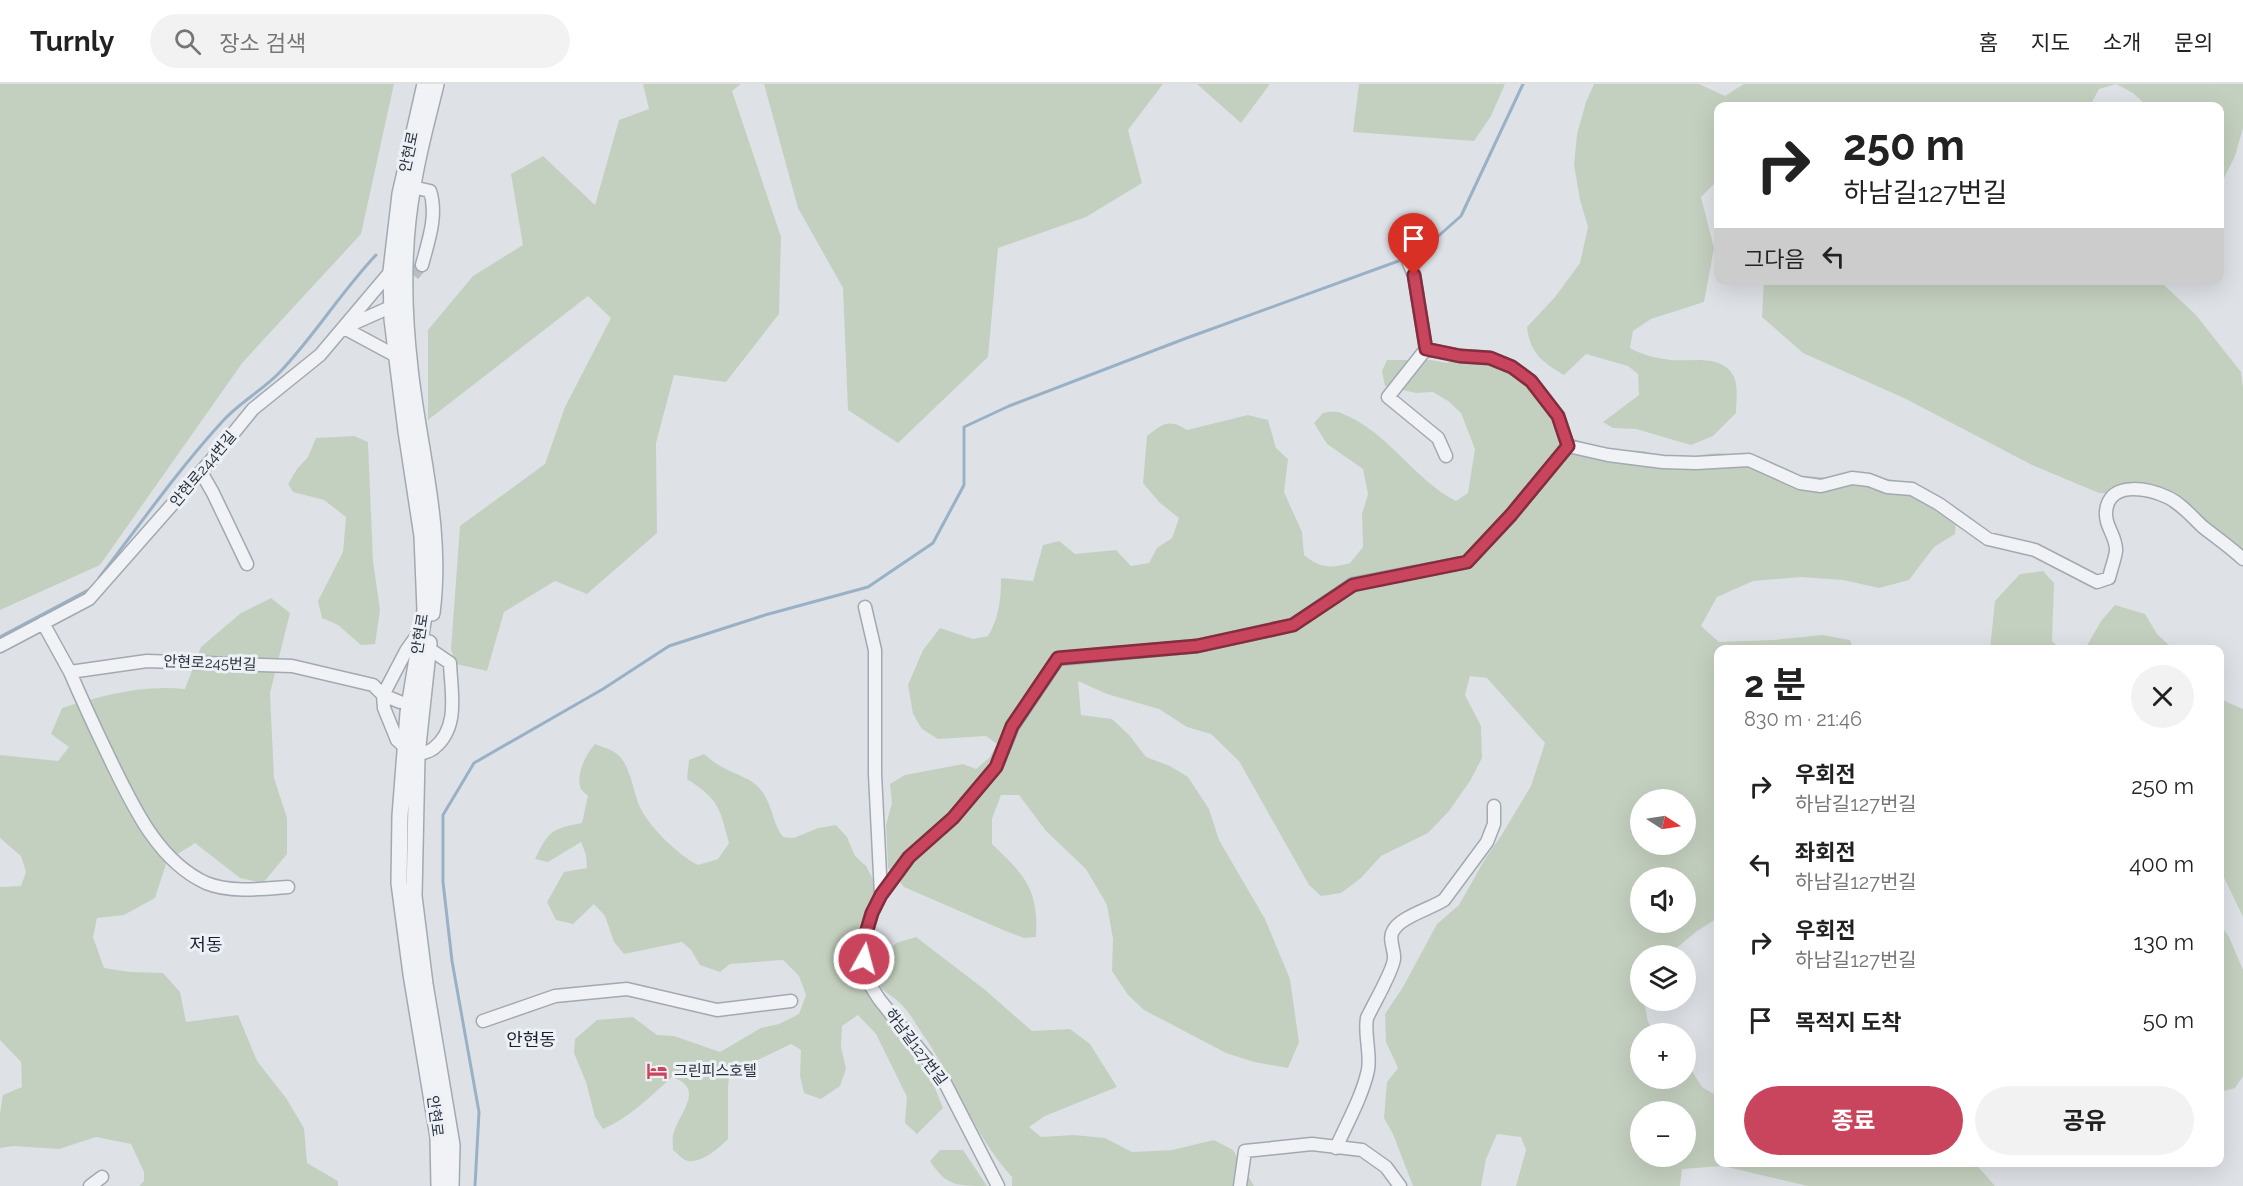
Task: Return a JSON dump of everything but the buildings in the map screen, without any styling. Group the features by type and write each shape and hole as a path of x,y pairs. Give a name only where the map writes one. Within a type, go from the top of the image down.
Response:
{"street":[{"name":"안현로","path":"424,84 400,194 391,271 392,320 422,536 425,610 410,702 414,896 424,984 452,1145 451,1186"},
{"name":"안현로","path":"435,84 412,187 405,257 405,298 410,369 435,536 435,592 400,816 399,883 411,974 438,1137 439,1186"},
{"path":"412,187 430,191 433,199 433,216 422,265"},
{"path":"1397,235 1414,275 1426,349 1388,397 1438,438 1446,456"},
{"name":"안현로244번길","path":"0,646 89,599 201,472 253,409 320,355 391,271"},
{"path":"344,328 386,309"},
{"path":"344,328 396,356"},
{"path":"1426,349 1460,356 1490,358 1512,367 1531,381 1558,416 1568,446 1608,455 1663,462 1749,460 1800,483 1821,486 1852,478 1869,480 1887,487 1912,489 1939,504 1988,538 2035,550 2097,582 2109,578 2116,551 2114,540 2108,530 2106,509 2110,498 2118,490 2130,489 2168,497 2243,559"},
{"name":"하남길127번길","path":"998,1186 943,1079 879,999 864,975 863,943 872,913 881,895 909,857 953,818 996,767 1012,726 1058,658 1197,646 1293,625 1353,585 1467,562 1511,515 1568,446"},
{"path":"201,472 247,564"},
{"path":"865,607 875,650 875,774 881,895"},
{"path":"43,623 70,672 129,799 150,834 169,857 206,883 222,887 267,889 288,887"},
{"path":"421,630 405,651 383,695 384,708 397,740 411,751 434,749 453,718 450,663 428,648"},
{"name":"안현로245번길","path":"70,672 147,661 292,666 373,685 383,695 400,702"},
{"path":"1335,1148 1362,1088 1368,1068 1365,1028 1367,1018 1394,961 1391,937 1393,930 1403,921 1444,900 1487,842 1494,824 1494,806"},
{"path":"483,1021 555,996 627,989 717,1010 791,1001"},
{"path":"1240,1186 1245,1151 1312,1144 1362,1150 1386,1167 1400,1186"},
{"path":"90,1186 102,1177"}],"green space":[{"path":"0,84 394,84 361,234 243,362 100,565 0,610"},
{"path":"643,84 741,84 732,91 781,237 779,314 726,382 674,375 656,443 657,533 587,594 555,581 504,612 487,671 456,664 451,649 460,526 545,464 565,407 611,318 588,296 428,420 428,330 473,276 523,245 511,174 543,156 595,205 619,120 649,109"},
{"path":"764,84 1163,84 1128,130 1142,183 1086,217 998,248 988,357 898,443 848,410 843,288 798,208"},
{"path":"1197,84 1270,84 1241,123"},
{"path":"1359,84 1505,84 1491,116 1474,141 1353,132"},
{"path":"1594,84 1699,84 1725,96 1744,84 2116,84 2099,89 2092,102 1714,102 1714,184 1701,197 1714,248 1704,302 1651,319 1633,331 1630,348 1665,359 1705,360 1721,364 1733,375 1737,389 1736,413 1713,436 1691,445 1636,429 1613,428 1603,422 1639,395 1638,374 1628,366 1586,354 1564,375 1538,356 1531,344 1527,327 1555,297 1580,263 1588,227 1580,200 1574,165 1577,134"},
{"path":"2116,84 2243,84 2243,128 2235,156 2224,178 2224,102 2143,102 2133,93"},
{"path":"1764,285 2165,285 2196,315 2241,372 2243,389 2243,565 2154,495 2099,493 2032,465 1906,399 1803,353 1762,317"},
{"path":"1484,352 1524,378 1558,424 1574,439 1606,450 1644,451 1682,463 1699,455 1718,453 1749,456 1793,475 1834,478 1862,474 1893,480 1918,487 1956,519 1955,534 1934,547 1909,580 1879,588 1843,580 1801,577 1753,581 1717,597 1701,626 1719,642 1823,635 1850,640 1852,645 1714,645 1714,920 1696,932 1696,867 1630,867 1630,933 1695,933 1680,945 1630,945 1630,1011 1646,1011 1649,1023 1630,1023 1630,1089 1696,1089 1696,1078 1702,1087 1714,1094 1714,1167 1682,1169 1680,1186 1516,1186 1526,1150 1521,1137 1497,1134 1486,1159 1481,1186 1413,1186 1393,1134 1384,1118 1387,1082 1398,1068 1386,1042 1385,1014 1403,987 1437,924 1459,905 1531,786 1545,743 1487,678 1470,676 1465,695 1481,726 1482,758 1470,781 1449,811 1428,833 1381,856 1361,878 1341,893 1321,896 1309,885 1239,761 1211,734 1187,727 1159,709 1107,694 1078,681 1081,715 1112,719 1130,736 1146,757 1170,766 1188,777 1209,809 1219,840 1265,919 1290,979 1299,1042 1288,1068 1254,1062 1226,1053 1144,1010 1128,995 1112,971 1113,939 1107,905 1086,869 1046,831 1019,795 1001,795 992,819 992,844 1028,884 1035,907 1036,937 1024,938 904,887 888,868 886,825 892,803 890,784 905,775 963,764 976,769 989,758 997,744 986,736 938,739 922,729 913,714 908,685 923,650 940,628 973,639 988,636 999,608 1001,578 1033,581 1043,545 1059,541 1075,554 1116,550 1131,566 1149,563 1157,548 1172,538 1179,518 1159,502 1143,483 1147,436 1157,428 1170,423 1187,430 1248,415 1268,420 1276,448 1288,459 1284,492 1302,532 1304,555 1321,565 1337,566 1350,563 1363,547 1362,514 1368,494 1363,469 1327,444 1314,423 1323,413 1337,412 1358,421 1387,443 1426,480 1456,501 1468,493 1475,449 1461,413 1448,401 1433,392 1416,393 1385,386 1382,371 1387,360 1431,360 1446,363"},
{"path":"354,436 368,442 373,561 380,610 375,644 361,645 338,625 322,618 318,601 343,552 346,517 324,500 293,492 288,484 308,457 316,438"},
{"path":"2043,571 2054,583 2052,641 2056,645 1990,645 1995,601 2020,574"},
{"path":"271,598 290,613 270,693 274,778 287,818 287,854 263,883 240,878 195,843 167,861 155,898 124,915 97,918 93,937 104,968 163,973 180,992 186,1022 238,1015 257,1061 286,1098 304,1128 307,1163 338,1181 338,1186 139,1186 144,1181 144,1172 131,1144 96,1137 59,1149 13,1146 0,1148 0,1113 3,1095 22,1087 21,1062 0,1040 0,887 21,886 26,872 21,856 0,838 0,755 58,761 69,747 51,734 62,708 123,692 153,688 185,689 201,647 241,613"},
{"path":"2115,605 2145,614 2157,634 2169,645 2087,645 2101,621"},
{"path":"2224,701 2243,709 2243,917 2224,877"},
{"path":"595,744 612,751 621,758 628,771 639,805 649,822 673,847 698,865 718,859 729,843 716,805 706,793 687,779 689,760 704,754 757,786 765,796 783,837 794,838 818,828 836,825 847,837 855,856 866,866 875,883 874,897 859,926 856,943 857,984 865,990 933,1083 943,1108 917,1134 905,1123 907,1097 876,1034 858,1015 842,1026 841,1047 846,1069 840,1086 821,1099 804,1093 800,1076 801,1050 791,1044 760,1059 738,1066 729,1077 728,1139 714,1151 696,1161 685,1160 673,1150 673,1135 689,1095 688,1088 672,1077 631,1113 603,1129 595,1117 586,1082 574,1053 575,1039 597,1020 633,1017 657,1035 674,1036 720,1052 761,1028 779,1024 799,1014 806,995 799,976 783,960 730,964 720,972 700,965 691,950 682,942 624,954 614,942 605,916 594,904 573,924 556,920 547,902 564,872 587,868 586,855 581,842 548,862 535,859 552,832 582,823 588,796 581,789 579,777 585,759"},
{"path":"2224,930 2243,970 2243,1076 2235,1088 2224,1091"},
{"path":"916,937 984,989 1032,1031 1070,1029 1090,1044 1117,1087 1045,1116 1029,1127 1041,1137 1074,1135 1105,1138 1132,1152 1172,1150 1214,1140 1233,1150 1254,1186 1012,1186 1012,1177 976,1127 926,1039 905,1009 884,990 875,975 879,962 896,943"},
{"path":"940,1150 963,1150 987,1186 960,1185 947,1180 930,1161"},
{"path":"1727,1167 1978,1167 1995,1186 1808,1186"}],"waterway":[{"path":"1410,256 1418,254 1461,216 1523,84"},
{"path":"99,578 205,441 242,403 280,372 376,255"},
{"path":"475,1186 479,1112 452,961 443,882 443,815 474,763 603,689 669,646 765,615 868,587 933,543 964,485 964,427 1009,406 1184,339 1404,259"},
{"path":"0,637 92,588"}],"tunnel":[{"path":"402,289 422,265"}],"place":[{"name":"그린피스호텔","path":"657,1071"}],"district":[{"name":"저동","path":"206,945"},
{"name":"안현동","path":"531,1040"}],"route":[{"path":"864,959 863,943 872,913 881,895 909,857 953,818 996,767 1012,726 1058,658 1197,646 1293,625 1353,585 1467,562 1511,515 1568,446 1558,416 1531,381 1512,367 1490,358 1460,356 1426,349 1414,275"}]}
